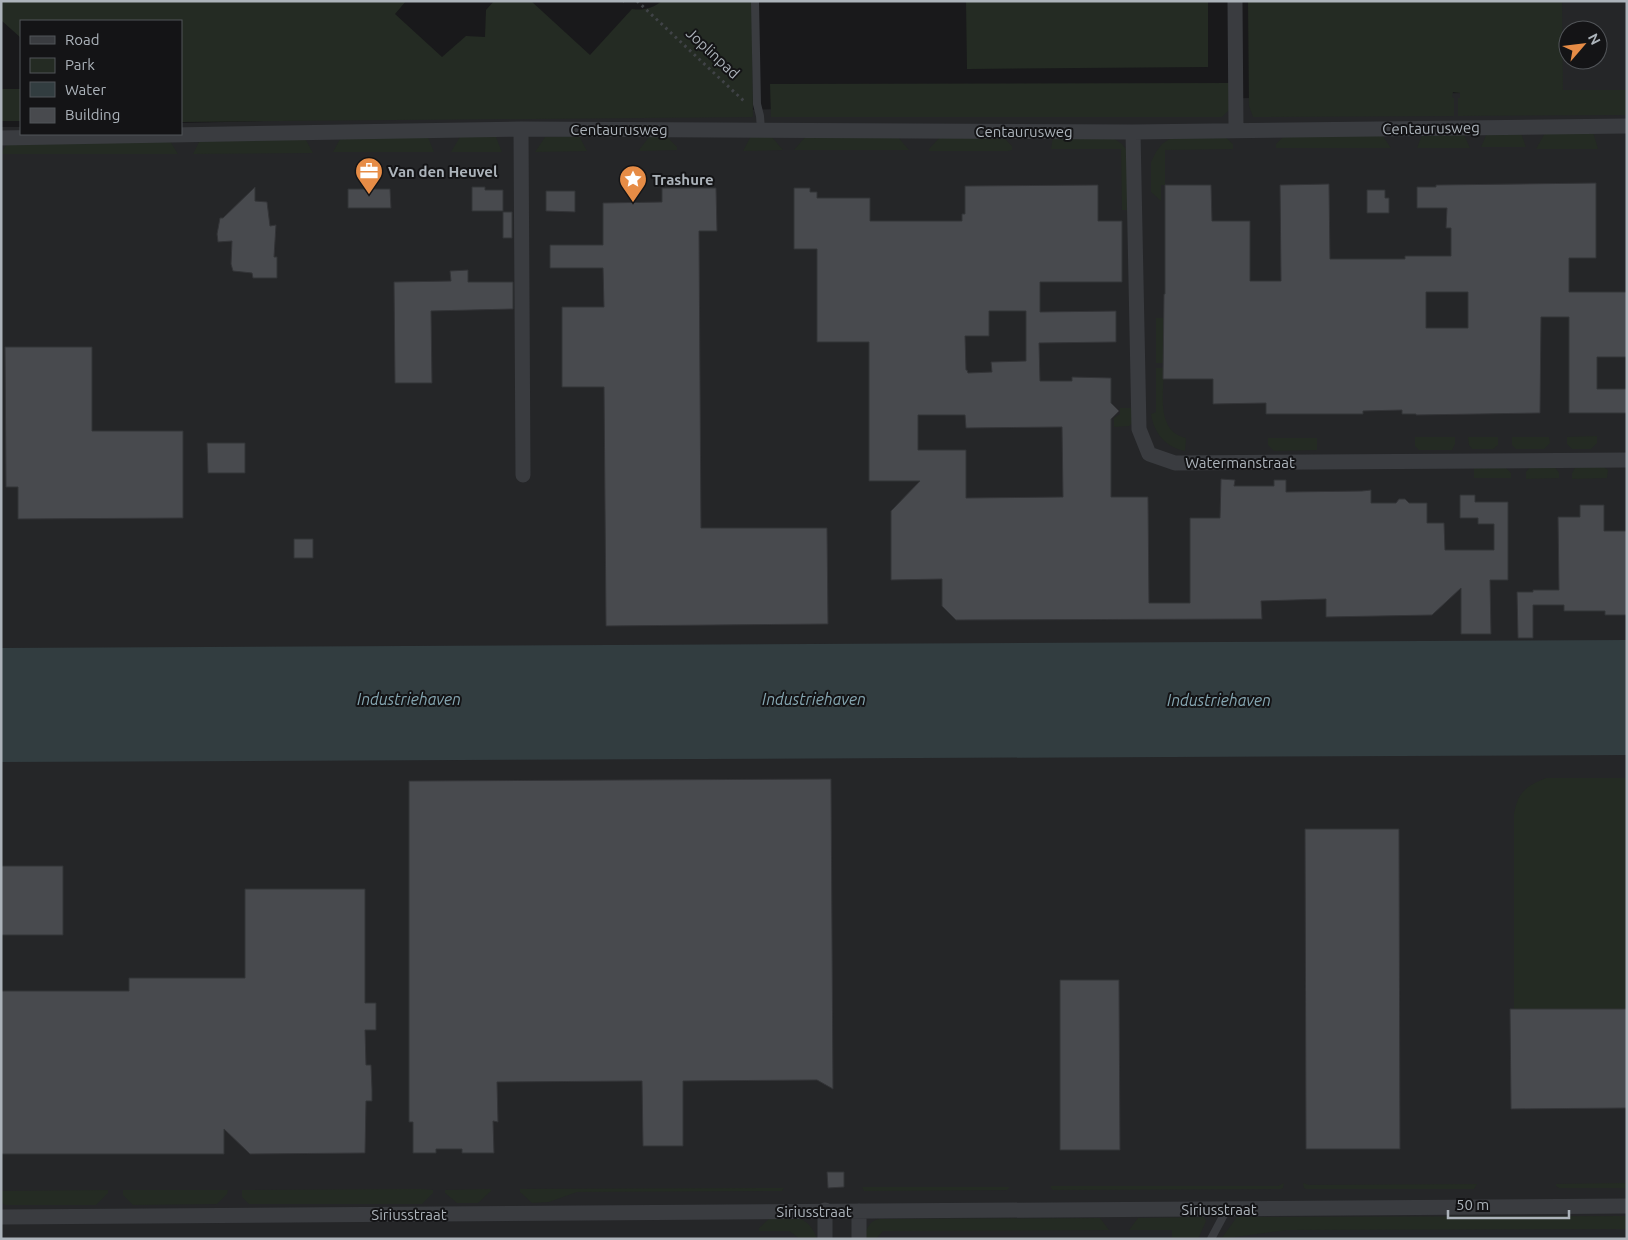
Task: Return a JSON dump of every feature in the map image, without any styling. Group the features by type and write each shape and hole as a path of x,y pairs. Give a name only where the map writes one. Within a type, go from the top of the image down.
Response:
{"street":[{"path":"1235,1 1236,130"},
{"name":"Centaurusweg","path":"182,135 760,123 1133,132 1627,126"},
{"path":"521,129 524,475"},
{"name":"Watermanstraat","path":"1133,132 1139,429 1149,454 1175,463 1627,460"},
{"name":"Centaurusweg","path":"1,138 174,135"},
{"name":"Siriusstraat","path":"1,1217 1627,1206"},
{"path":"825,1210 825,1239"},
{"path":"859,1211 859,1239"}],"lane":[{"path":"755,1 760,123"},
{"path":"1211,1239 1227,1209"}],"path":[{"name":"Joplinpad","path":"637,1 760,123"}],"shaded area":[{"path":"1548,1 1627,1 1627,650 1,658 1,127 20,127 20,135 182,135 182,123 1551,91"},
{"path":"1627,741 1627,1239 1,1239 1,754"}],"green space":[{"path":"2,1 406,1 395,14 442,57 466,36 485,37 486,10 494,1 531,1 590,55 632,9 648,8 662,1 752,1 753,117 182,122 182,20 20,20 20,37 2,21"},
{"path":"966,1 1208,1 1208,67 967,69"},
{"path":"1248,1 1562,1 1562,20 1558,20 1558,70 1563,70 1563,90 1627,90 1627,115 1458,116 1458,98 1460,98 1460,93 1453,92 1454,116 1253,117 1249,106"},
{"path":"1234,83 1232,107 1222,117 771,117 770,84"},
{"path":"1,89 20,89 20,121 1,121"},
{"path":"1593,132 1598,149 1536,149 1545,133"},
{"path":"1463,133 1470,148 1417,148 1422,135"},
{"path":"1487,133 1521,133 1526,147 1481,147"},
{"path":"1222,134 1233,144 1233,149 1165,150 1165,185 1161,185 1161,201 1151,192 1151,162 1162,144 1171,138"},
{"path":"1286,134 1382,135 1391,148 1276,148 1276,144"},
{"path":"896,135 909,150 794,150 806,136"},
{"path":"942,135 1001,135 1012,146 1012,150 929,151"},
{"path":"579,136 587,151 535,152 545,137"},
{"path":"650,136 666,136 677,147 677,150 638,151"},
{"path":"751,136 771,136 783,150 743,151"},
{"path":"428,137 434,152 333,152 340,139"},
{"path":"460,137 496,137 502,152 451,152"},
{"path":"1053,137 1113,138 1122,144 1129,153 1129,210 1122,210 1121,149 1051,149"},
{"path":"9,140 170,141 178,154 1,154"},
{"path":"200,140 306,140 313,153 193,154"},
{"path":"1156,318 1164,318 1163,363 1156,363"},
{"path":"1156,368 1164,368 1163,409 1165,419 1169,427 1176,434 1186,438 1185,451 1166,443 1155,427 1151,414 1156,412"},
{"path":"1120,408 1134,408 1133,422 1129,426 1114,427 1114,418 1120,414"},
{"path":"1597,436 1597,443 1591,449 1572,449 1567,444 1567,437"},
{"path":"1415,437 1455,437 1455,444 1452,450 1419,450 1415,446"},
{"path":"1468,437 1498,437 1498,445 1493,449 1472,449 1469,445"},
{"path":"1512,437 1549,437 1550,443 1544,449 1516,449 1512,445"},
{"path":"1268,438 1317,438 1317,450 1274,451 1268,445"},
{"path":"1531,466 1554,466 1559,473 1559,478 1526,479 1526,472"},
{"path":"1576,466 1603,466 1608,470 1607,478 1572,479 1572,473"},
{"path":"1474,467 1505,467 1511,473 1511,478 1474,478"},
{"path":"1546,778 1627,778 1627,1009 1514,1009 1514,814 1518,800 1524,791"},
{"path":"1284,1183 1281,1189 1053,1190 1051,1188 1051,1186 1278,1186"},
{"path":"1303,1183 1309,1185 1477,1184 1474,1189 1306,1189"},
{"path":"1627,1183 1627,1188 1559,1188 1556,1186 1556,1184"},
{"path":"862,1187 1009,1188 1007,1190 864,1191"},
{"path":"784,1188 782,1191 577,1192 549,1202 532,1203 520,1192 520,1189"},
{"path":"421,1189 433,1190 433,1193 422,1204 249,1204 242,1197 242,1190"},
{"path":"491,1189 478,1203 457,1203 445,1193 445,1190"},
{"path":"108,1190 108,1193 96,1205 5,1205 1,1202 1,1191"},
{"path":"123,1190 228,1190 227,1194 217,1204 133,1205 123,1195"},
{"path":"1627,1216 1627,1229 1286,1230 1221,1239 1237,1217"},
{"path":"1204,1217 1206,1221 1198,1239 1172,1239 1172,1230 1129,1230 1138,1218"},
{"path":"1100,1218 1109,1230 883,1231 876,1239 864,1239 868,1226 879,1219"},
{"path":"769,1219 800,1219 811,1227 817,1239 800,1239 789,1231 759,1231 759,1228"}],"water":[{"name":"Industriehaven","path":"1627,640 1627,755 1,762 1,648"}],"building":[{"path":"1596,183 1596,258 1569,258 1569,292 1627,292 1627,357 1597,357 1597,389 1627,389 1627,413 1569,413 1569,317 1541,317 1540,413 1416,415 1402,414 1402,410 1363,411 1363,414 1266,414 1266,403 1213,404 1213,379 1163,379 1165,185 1211,185 1212,221 1250,221 1250,281 1281,281 1280,185 1329,184 1330,259 1405,259 1405,256 1451,256 1451,228 1446,228 1447,208 1417,208 1417,187 1436,187 1436,185","holes":["1426,292 1468,292 1468,328 1426,328"]},
{"path":"1098,185 1098,221 1122,221 1122,282 1040,282 1040,312 1116,311 1116,342 1039,343 1040,381 1072,381 1072,377 1111,378 1111,403 1119,411 1111,419 1111,497 1148,497 1149,603 1190,603 1190,518 1220,518 1221,479 1235,480 1234,486 1274,486 1274,480 1286,480 1286,492 1371,490 1371,503 1396,503 1399,499 1405,499 1409,503 1427,503 1427,523 1444,523 1445,550 1494,550 1494,524 1478,524 1478,518 1460,518 1460,495 1475,495 1475,502 1508,502 1508,580 1490,580 1491,634 1461,634 1461,588 1432,615 1326,617 1326,599 1261,601 1262,619 956,620 942,606 942,579 891,580 891,511 920,481 869,481 869,342 817,342 817,249 794,249 794,188 810,188 810,192 817,192 817,198 870,198 870,221 962,221 962,214 965,214 965,186","holes":["989,311 1026,311 1026,361 991,362 992,372 968,373 966,370 965,336 989,336","918,415 965,415 966,428 1062,427 1063,497 966,498 966,450 918,450"]},
{"path":"255,187 255,201 267,202 270,226 276,225 274,257 277,257 277,278 253,278 252,273 233,271 231,264 232,241 218,242 217,234 220,218 223,218"},
{"path":"472,187 485,187 485,190 503,190 503,211 472,211"},
{"path":"662,188 716,188 717,231 699,231 701,528 827,528 828,624 606,626 604,387 562,387 562,307 604,307 603,268 550,268 550,245 603,245 603,203 662,202"},
{"path":"348,189 390,189 391,208 348,208"},
{"path":"1367,190 1385,190 1385,198 1389,198 1389,213 1367,213"},
{"path":"546,191 575,191 575,212 546,211"},
{"path":"503,212 512,212 512,238 503,238"},
{"path":"468,270 468,282 513,282 513,309 431,311 432,383 395,383 394,282 451,281 450,271"},
{"path":"5,347 92,347 92,431 183,431 183,518 18,519 18,487 6,487"},
{"path":"207,443 245,443 245,473 208,473"},
{"path":"1580,505 1604,505 1604,531 1627,531 1627,615 1605,615 1605,611 1564,611 1564,605 1533,605 1533,638 1518,638 1517,592 1559,590 1558,517 1580,517"},
{"path":"294,539 313,539 313,558 294,558"},
{"path":"831,779 833,1089 817,1080 683,1081 683,1146 643,1146 642,1081 497,1082 498,1122 493,1121 494,1153 462,1153 462,1149 436,1149 436,1153 413,1153 413,1122 409,1122 409,781"},
{"path":"1305,829 1399,829 1400,1149 1306,1149"},
{"path":"1,866 63,866 63,935 1,935"},
{"path":"245,889 365,889 365,1003 376,1003 376,1030 365,1030 366,1065 371,1065 372,1101 366,1101 365,1153 250,1154 224,1129 224,1154 1,1154 1,991 129,991 129,978 245,978"},
{"path":"1060,980 1119,980 1120,1150 1060,1150"},
{"path":"1510,1009 1627,1009 1627,1108 1511,1109"},
{"path":"827,1172 844,1172 844,1187 828,1188"}],"place":[{"name":"Van den Heuvel","path":"369,195"},
{"name":"Trashure","path":"633,203"}]}
